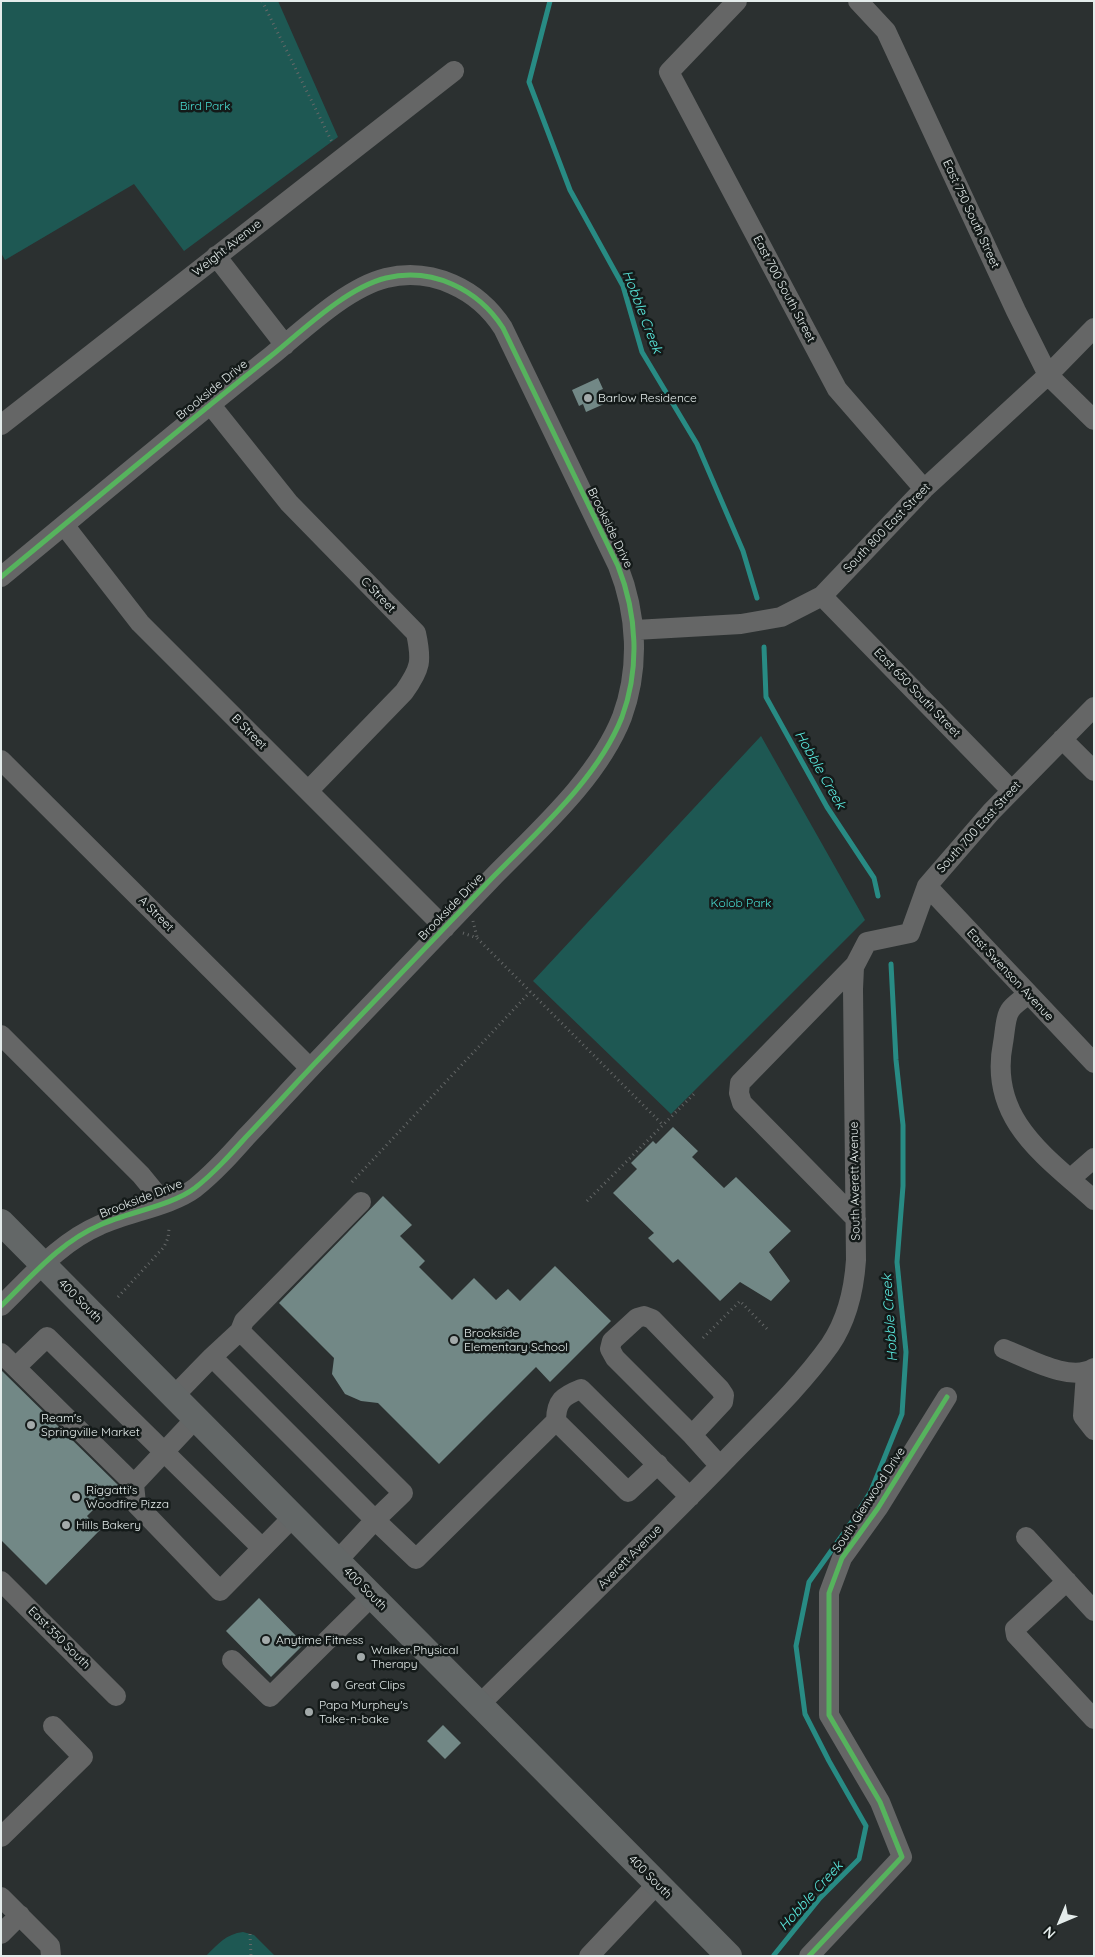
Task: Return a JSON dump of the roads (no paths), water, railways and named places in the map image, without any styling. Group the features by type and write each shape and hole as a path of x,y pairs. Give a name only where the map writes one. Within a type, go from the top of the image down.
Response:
{"main road":[{"name":"400 South","path":"1,1222 729,1956"}],"street":[{"name":"East 700 South Street","path":"737,1 669,72 837,389 924,489"},
{"name":"East 750 South Street","path":"858,1 886,32 1016,311 1048,375 1094,420"},
{"name":"Weight Avenue","path":"1,425 454,71"},
{"path":"216,256 285,345"},
{"name":"Brookside Drive","path":"1,577 210,404 346,297 372,282 386,278 416,275 431,277 460,287 484,304 503,328 618,566 623,578 635,630 634,661 622,716 598,762 588,776 452,930 310,1068 215,1171 192,1190 164,1203 99,1225 68,1242 1,1306"},
{"name":"South 800 East Street","path":"635,630 757,622 781,617 822,596 924,489 1048,375 1094,328"},
{"name":"C Street","path":"210,404 289,503 416,633 421,654 416,674 404,692 308,791"},
{"name":"B Street","path":"64,525 140,623 308,791 452,930"},
{"name":"East 650 South Street","path":"822,596 1011,790"},
{"name":"South 700 East Street","path":"874,941 910,933 927,886 1011,790 1094,707"},
{"path":"1062,739 1094,771"},
{"name":"A Street","path":"1,760 310,1068"},
{"name":"East Swenson Avenue","path":"927,886 1094,1063"},
{"name":"South Averett Avenue","path":"779,1407 830,1345 841,1325 849,1304 854,1282 856,1220 853,990 855,965 867,942 874,941"},
{"path":"855,965 740,1083 739,1093 742,1103 856,1220"},
{"path":"1028,994 1010,1010 1002,1050 1002,1082 1007,1105 1025,1134 1043,1156 1094,1200"},
{"name":"Brookside Drive","path":"1,1035 141,1175 164,1203"},
{"path":"1070,1179 1094,1158"},
{"path":"174,1396 240,1331 244,1321 361,1202"},
{"path":"692,1435 723,1402 724,1396 720,1389 652,1319 644,1316 637,1318 612,1341 610,1349 615,1358 692,1435 720,1466"},
{"path":"240,1331 404,1493 375,1520 337,1561"},
{"path":"16,1368 47,1337 262,1548"},
{"path":"1004,1349 1060,1372 1090,1370 1083,1416 1094,1430"},
{"path":"1,1353 134,1484 136,1504 220,1591 293,1516"},
{"path":"212,1357 416,1560 556,1421 556,1410 561,1400 569,1393 581,1389 690,1497"},
{"name":"South Glenwood Drive","path":"808,1956 902,1856 880,1802 829,1715 829,1593 842,1558 878,1508 946,1397"},
{"name":"Averett Avenue","path":"479,1705 779,1407"},
{"path":"134,1484 196,1418"},
{"path":"556,1421 628,1492 658,1464"},
{"path":"1026,1537 1067,1581 1090,1598"},
{"name":"East 350 South","path":"1,1581 116,1696"},
{"path":"1067,1581 1015,1629 1016,1635 1094,1719"},
{"path":"232,1660 270,1698 372,1596"},
{"path":"1,1837 83,1757 53,1726"},
{"path":"589,1956 658,1884"},
{"path":"1,1897 50,1946 51,1956"},
{"path":"1,1934 20,1916"}],"waterway":[{"name":"Hobble Creek","path":"550,1 529,82 570,190 623,286 642,352 697,444 743,551 757,598"},
{"name":"Hobble Creek","path":"764,647 766,697 827,807 874,878 878,896"},
{"name":"Hobble Creek","path":"774,1955 820,1898 859,1859 866,1826 805,1714 796,1646 809,1582 871,1491 902,1414 906,1352 897,1262 903,1186 903,1125 896,1060 891,964"}],"place":[{"name":"Barlow Residence","path":"588,398"},
{"name":"Brookside Elementary School","path":"454,1340"},
{"name":"Ream's Springville Market","path":"31,1425"},
{"name":"Riggatti's Woodfire Pizza","path":"76,1497"},
{"name":"Hills Bakery","path":"66,1525"},
{"name":"Anytime Fitness","path":"266,1640"},
{"name":"Walker Physical Therapy","path":"361,1657"},
{"name":"Great Clips","path":"335,1685"},
{"name":"Papa Murphey's Take-n-bake","path":"309,1712"}],"park label":[{"name":"Bird Park","path":"205,106"},
{"name":"Kolob Park","path":"741,903"}]}
